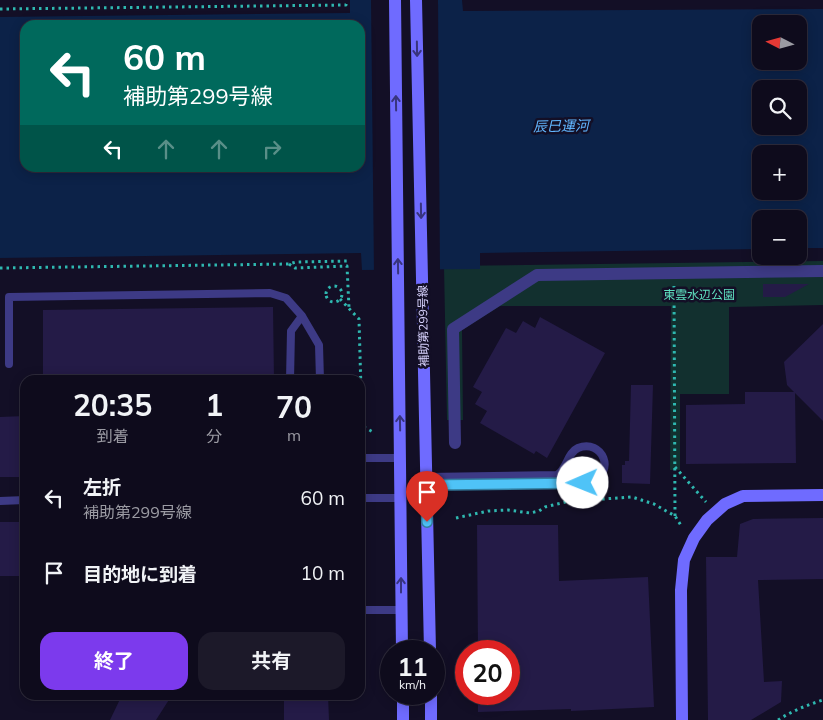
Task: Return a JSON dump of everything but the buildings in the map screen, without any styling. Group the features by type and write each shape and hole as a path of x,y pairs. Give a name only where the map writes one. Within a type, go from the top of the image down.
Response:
{"street":[{"name":"補助第299号線","path":"395,0 402,640"},
{"name":"補助第299号線","path":"416,0 430,640"},
{"path":"455,443 453,329 537,275 823,270"},
{"path":"682,720 681,590 684,560 694,538 707,520 725,504 743,496 823,495"},
{"path":"403,705 403,720"},
{"path":"431,705 431,720"}],"lane":[{"path":"9,364 9,298 270,293 286,298 302,316 319,345 320,375"},
{"path":"290,375 291,331 302,316"},
{"path":"587,446 598,450 602,455 605,467 600,478 589,483 426,481 557,475 562,471 575,450 587,446"},
{"path":"365,458 400,458"},
{"path":"365,498 401,498"},
{"path":"0,500 20,500"},
{"path":"365,610 402,610"}],"path":[{"path":"0,9 346,6 346,0"},
{"path":"0,268 289,264 296,262 348,260"},
{"path":"289,264 294,268 347,266 349,308"},
{"path":"674,273 675,516"},
{"path":"330,286 338,286 342,290 340,299 333,302 330,301 325,294 326,289 330,286"},
{"path":"340,299 359,319 361,375"},
{"path":"365,428 372,432"},
{"path":"675,467 706,502"},
{"path":"456,518 508,510 530,513 539,512 545,507 578,499 632,497 654,504 675,516 682,527"},
{"path":"778,720 812,703 823,700"}],"green space":[{"name":"東雲水辺公園","path":"807,261 823,261 823,305 729,307 729,394 680,394 680,470 670,470 671,306 500,306 462,330 463,420 447,420 444,266 752,262 752,265 807,265"}],"water":[{"name":"辰巳運河","path":"350,0 462,0 463,11 823,9 823,248 807,248 807,210 752,210 752,249 480,253 480,269 362,270 361,253 0,258 0,17 350,13"}],"pier":[{"path":"371,0 438,0 440,272 374,272"}],"route":[{"path":"427,522 426,485 583,483"}]}
